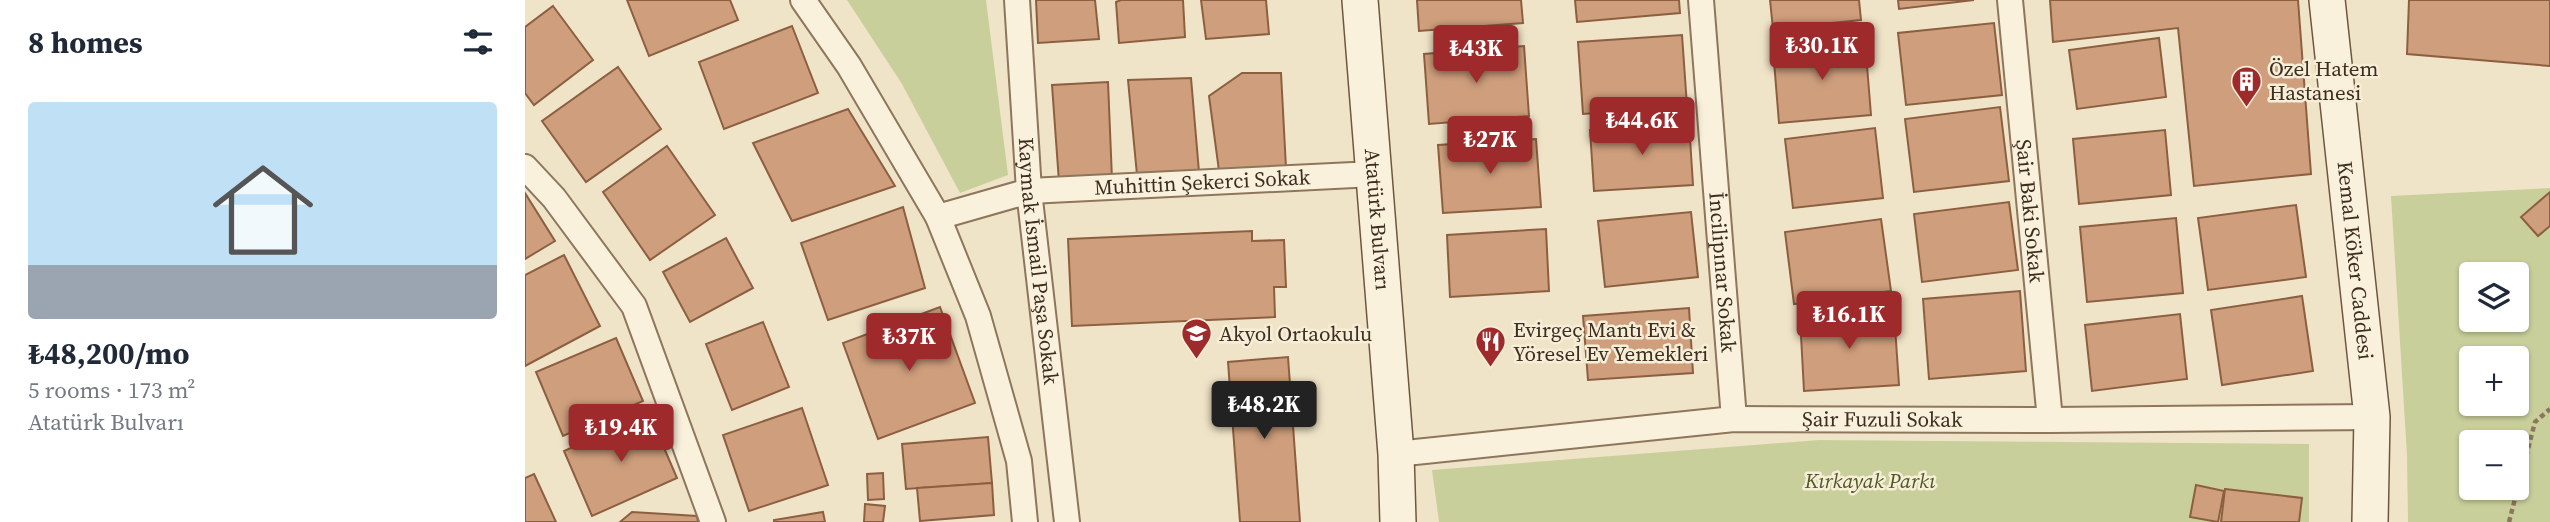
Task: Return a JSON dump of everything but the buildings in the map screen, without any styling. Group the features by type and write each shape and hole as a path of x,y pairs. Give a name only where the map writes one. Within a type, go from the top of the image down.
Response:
{"main road":[{"name":"Atatürk Bulvarı","path":"1360,0 1396,454 1398,522"},
{"name":"Kemal Köker Caddesi","path":"2327,0 2372,418 2370,522"}],"street":[{"path":"803,0 849,66 938,217 981,329 1019,461 1025,522"},
{"name":"Kaymak İsmail Paşa Sokak","path":"1017,0 1029,191 1067,522"},
{"name":"İncilipınar Sokak","path":"1701,0 1734,419"},
{"name":"Şair Baki Sokak","path":"2010,0 2050,421"},
{"path":"525,167 555,198 634,306 713,522"},
{"name":"Muhittin Şekerci Sokak","path":"938,217 1029,191 1374,174"},
{"name":"Şair Fuzuli Sokak","path":"1396,454 1734,419 2050,421 2372,418"}],"path":[{"path":"2509,522 2535,422 2550,409"}],"green space":[{"path":"847,0 986,0 1008,175 960,193 902,84"},
{"path":"2550,188 2550,522 2408,522 2407,455 2391,196"},
{"name":"Kırkayak Parkı","path":"1819,440 2309,444 2309,522 1439,522 1432,470"}],"place":[{"name":"Özel Hatem Hastanesi","path":"2246,108"},
{"name":"Akyol Ortaokulu","path":"1196,361"},
{"name":"Evirgeç Mantı Evi & Yöresel Ev Yemekleri","path":"1490,369"}]}
